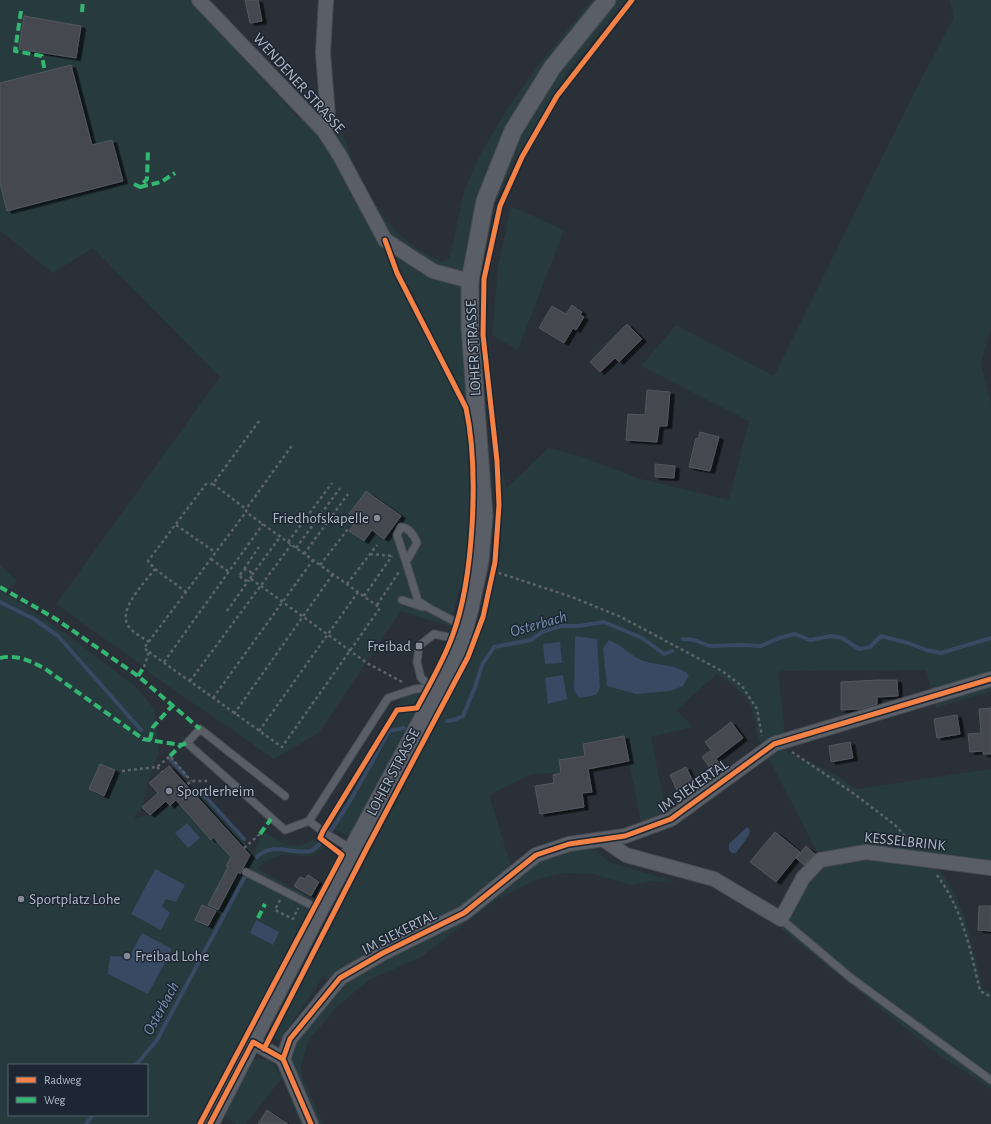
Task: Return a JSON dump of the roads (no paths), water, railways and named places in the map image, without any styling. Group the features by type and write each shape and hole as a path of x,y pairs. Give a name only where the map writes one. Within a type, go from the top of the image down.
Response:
{"street":[{"name":"WENDENER STRASSE","path":"199,0 324,131 340,156 385,240 433,271 470,281"},
{"path":"324,131 328,116 323,53 326,0"},
{"name":"LOHER STRASSE","path":"210,1124 320,909 437,692 463,634 480,561 484,516 470,327 470,281 485,200 513,132 552,68 607,0"},
{"name":"IM SIEKERTAL","path":"282,1059 290,1039 340,978 383,952 464,913 536,855 563,846 625,836 670,819 774,744 991,678"},
{"path":"604,840 626,854 714,879 781,919"},
{"name":"KESSELBRINK","path":"781,919 803,878 820,860 866,852 991,868"},
{"path":"253,1042 282,1059 311,1124"}],"lane":[{"path":"405,559 418,601 463,634"},
{"path":"402,600 429,608"},
{"path":"437,692 421,678 417,662 419,646 434,634 452,638 463,634"},
{"path":"285,796 200,729 187,743 285,830 309,821 388,698 415,689 427,688 437,692"},
{"path":"309,821 324,833 352,849"},
{"path":"246,872 320,909"},
{"path":"781,919 851,978 991,1080"}],"water":[{"path":"575,636 597,639 600,688 596,695 579,698 574,690"},
{"path":"609,640 639,659 650,663 674,667 685,671 689,675 683,686 670,691 636,694 607,686 603,648"},
{"path":"560,642 562,663 545,664 543,644"},
{"path":"563,675 567,699 548,704 545,678"},
{"path":"187,823 200,838 188,848 175,833"},
{"path":"747,827 750,830 749,835 736,853 732,853 729,850 729,844"},
{"path":"155,869 185,885 176,902 166,899 162,906 170,913 161,930 131,914"},
{"path":"256,920 279,932 273,945 250,933"},
{"path":"142,933 172,949 148,994 108,974 110,956 129,957"}],"waterway":[{"path":"0,602 34,619 58,636 141,730"},
{"name":"Osterbach","path":"447,721 463,716 482,665 494,647 531,640 542,632 561,626 579,626 604,622 642,638 664,654 672,651"},
{"name":"Osterbach","path":"683,639 694,640 710,646 761,646 779,638 795,634 810,640 831,636 842,638 859,649 870,647 881,636 908,643 926,650 941,653 991,638"},
{"name":"Osterbach","path":"257,857 263,852 270,850 277,849 304,852 310,851 319,845 341,816 389,731 404,728"},
{"path":"169,758 185,775"},
{"path":"202,793 244,839"},
{"name":"Osterbach","path":"137,1064 157,1040 245,876"},
{"name":"Osterbach","path":"86,1124 92,1116"}],"place":[{"name":"Friedhofskapelle","path":"377,518"},
{"name":"Freibad","path":"419,646"},
{"name":"Sportlerheim","path":"169,791"},
{"name":"Sportplatz Lohe","path":"21,899"},
{"name":"Freibad Lohe","path":"127,956"}]}
